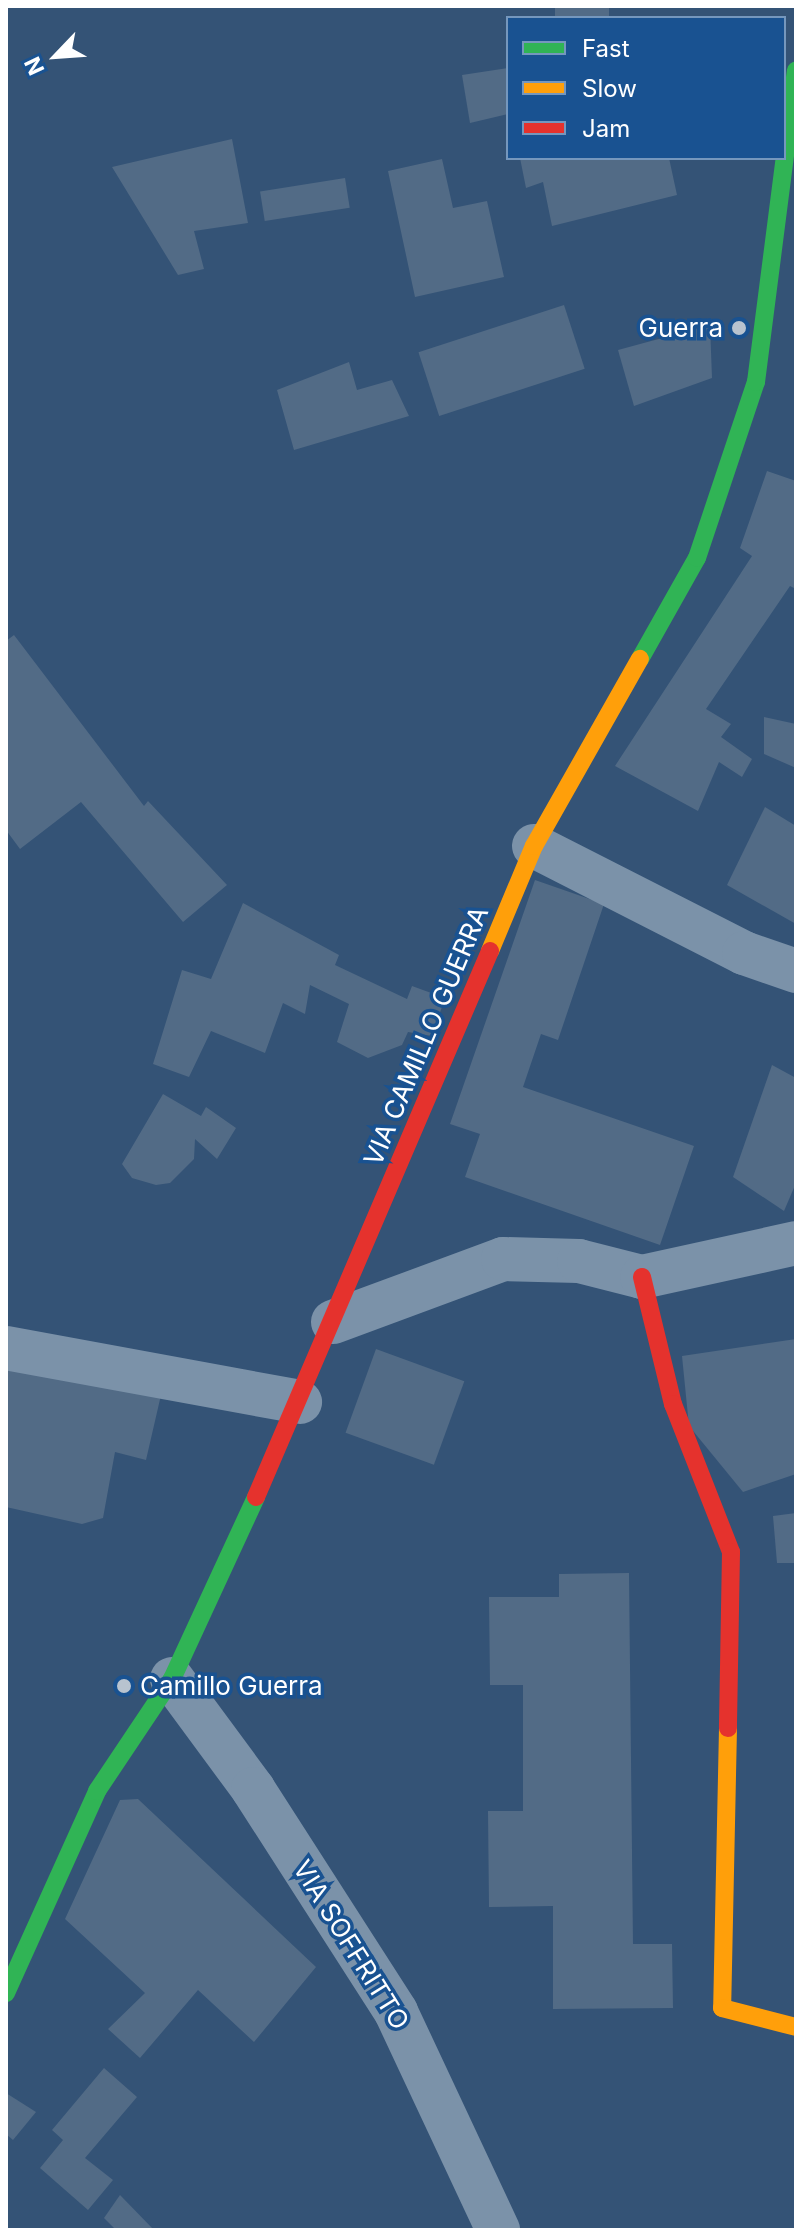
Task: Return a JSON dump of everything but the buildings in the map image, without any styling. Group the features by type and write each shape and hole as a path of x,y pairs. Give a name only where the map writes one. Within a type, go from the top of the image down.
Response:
{"street":[{"name":"VIA CAMILLO GUERRA","path":"786,149 796,71"},
{"name":"VIA CAMILLO GUERRA","path":"6,1993 97,1791 172,1679 300,1402 534,846 697,558 756,382 785,160"},
{"path":"534,846 744,953 796,971"},
{"path":"333,1322 503,1259 579,1261 642,1277 796,1243"},
{"path":"642,1277 673,1404 731,1552 722,2008 796,2027"},
{"path":"6,1348 300,1402"},
{"name":"VIA SOFFRITTO","path":"172,1679 253,1789 396,2012 498,2230"}],"traffic: fast":[{"path":"786,149 796,71"},
{"path":"640,659 697,558 756,382 785,160"},
{"path":"6,1993 97,1791 172,1679 256,1497"}],"traffic: slow":[{"path":"490,951 534,846 640,659"},
{"path":"728,1728 722,2008 796,2027"}],"traffic: jam":[{"path":"256,1497 490,951"},
{"path":"642,1277 673,1404 731,1552 728,1728"}],"place":[{"name":"Guerra","path":"739,328"},
{"name":"Camillo Guerra","path":"124,1686"}]}
